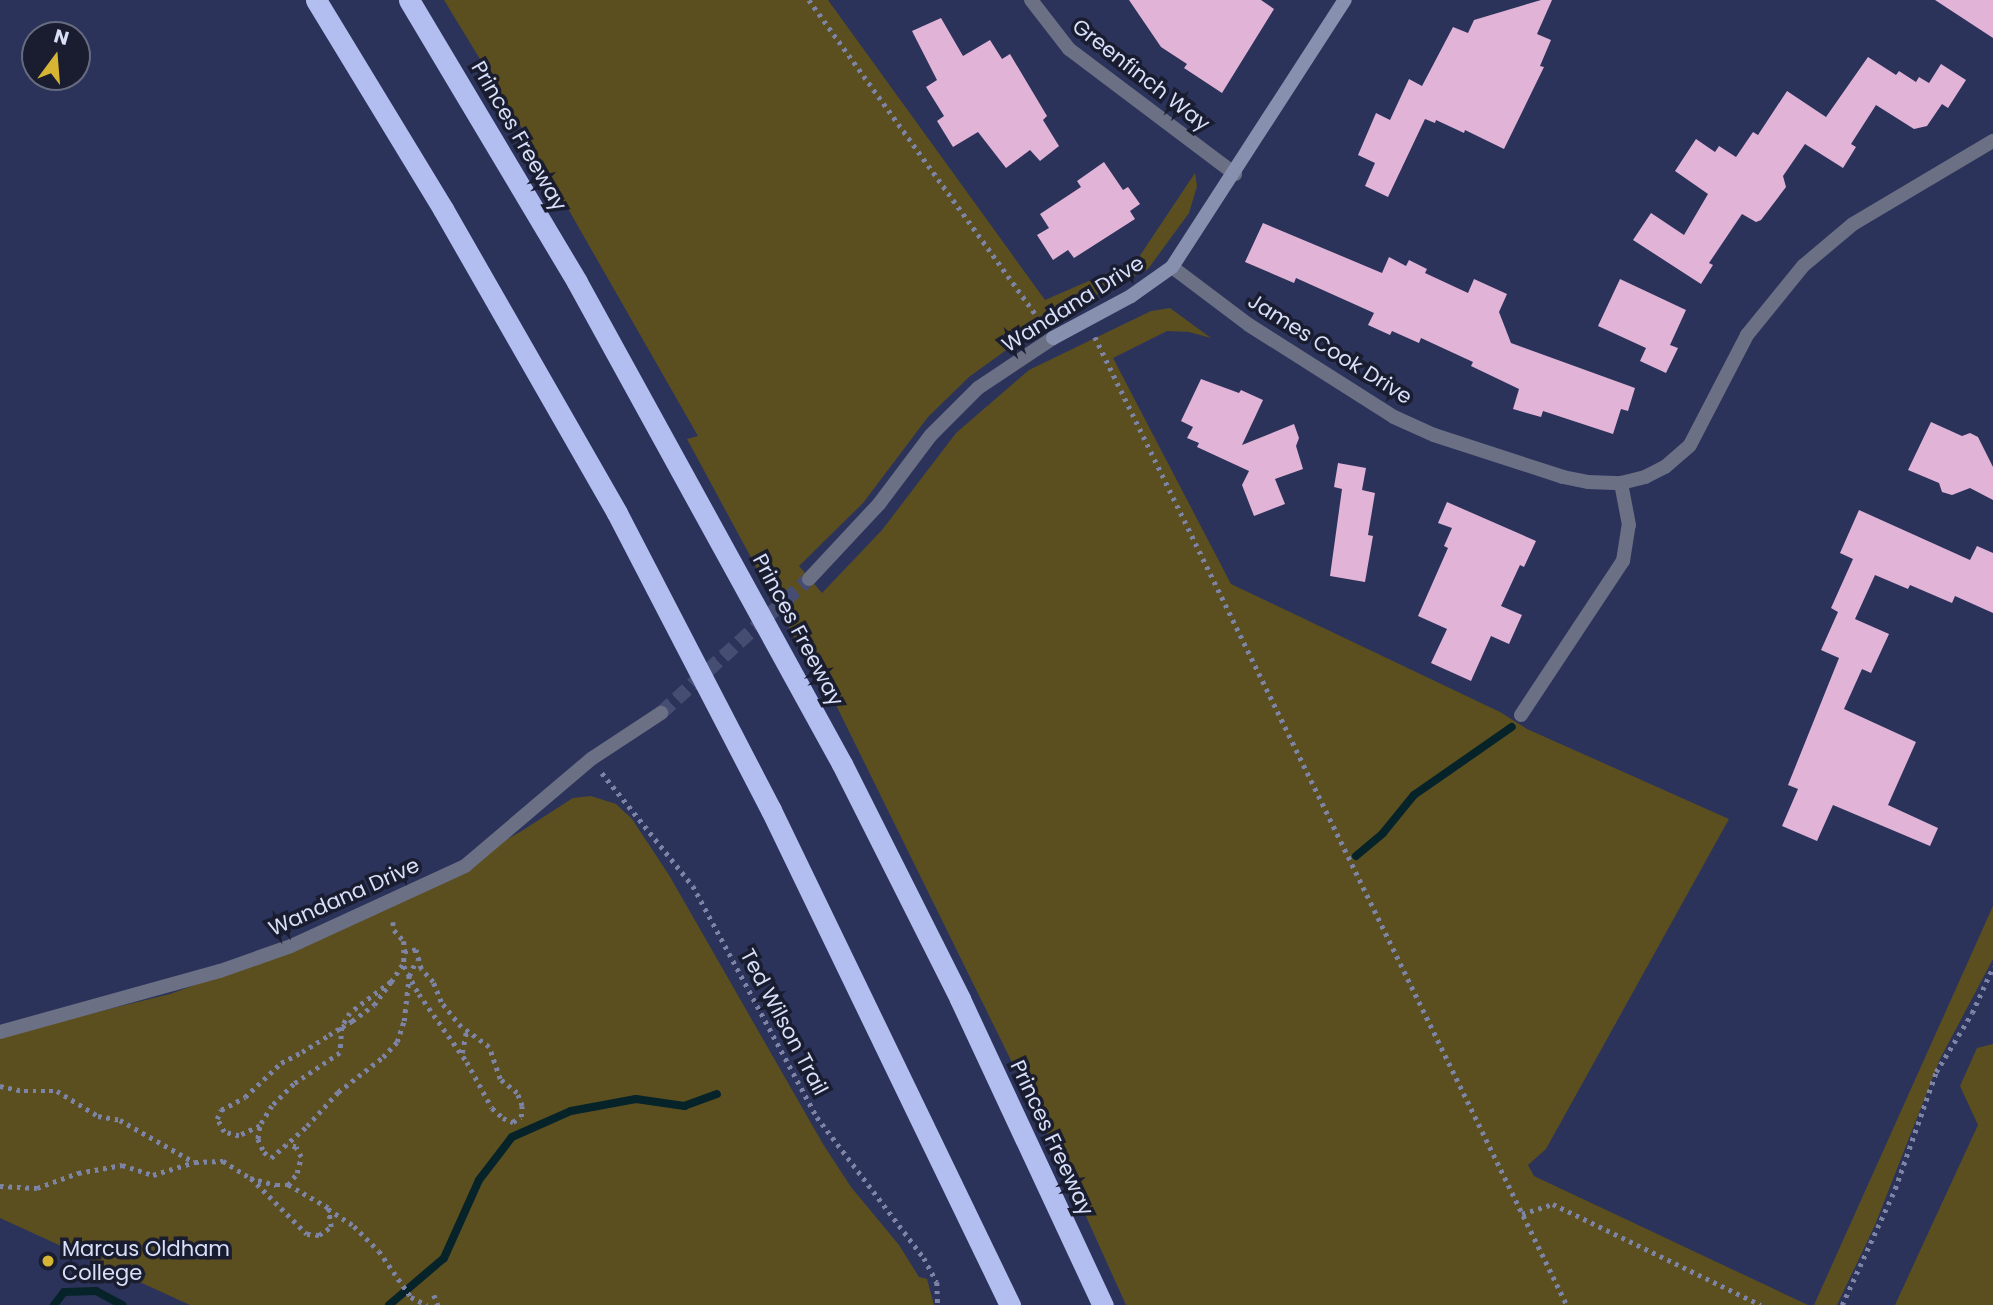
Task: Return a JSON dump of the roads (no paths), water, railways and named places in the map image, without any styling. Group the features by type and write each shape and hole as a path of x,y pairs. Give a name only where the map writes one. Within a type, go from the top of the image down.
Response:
{"highway":[{"path":"316,0 443,209 617,513 771,810 1010,1305"},
{"name":"Princes Freeway","path":"409,0 577,282 842,764 960,999 1103,1305"}],"street":[{"name":"Greenfinch Way","path":"1031,0 1069,49 1235,174"},
{"name":"Wandana Drive","path":"809,579 879,504 931,435 978,388 1053,338 1131,296 1172,267 1235,174 1345,0"},
{"name":"James Cook Drive","path":"1172,267 1249,324 1394,417 1434,435 1563,477 1588,482 1621,482 1645,477 1665,467 1690,444 1747,335 1802,266 1853,224 1993,141"},
{"path":"1521,716 1623,561 1629,525 1621,482"},
{"name":"Wandana Drive","path":"0,1032 220,971 291,946 465,866 591,759 661,713"}],"waterway":[{"path":"1356,856 1383,833 1414,795 1512,727"},
{"path":"389,1305 444,1258 479,1180 512,1137 571,1111 636,1099 684,1106 717,1094"},
{"path":"54,1305 64,1292 96,1291 122,1305"}],"tunnel":[{"path":"661,713 809,579"}],"place":[{"name":"Marcus Oldham College","path":"48,1261"}]}
